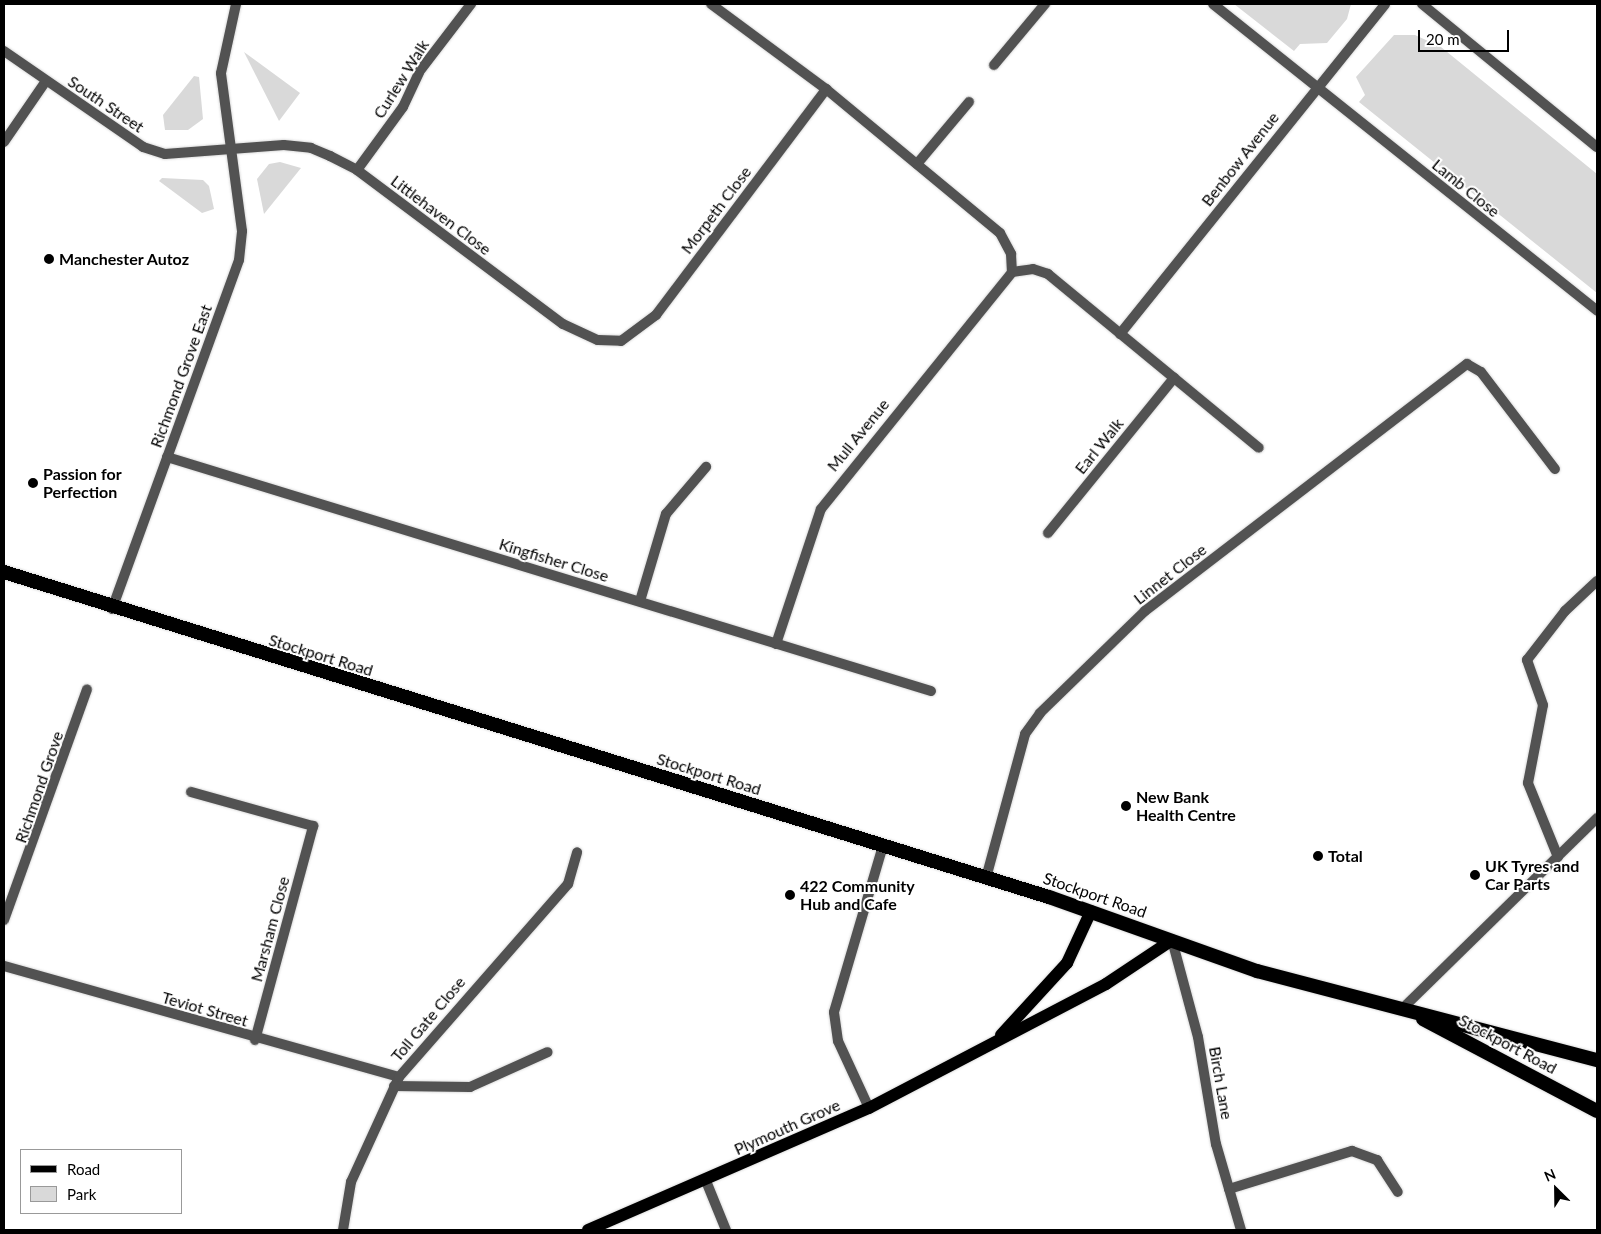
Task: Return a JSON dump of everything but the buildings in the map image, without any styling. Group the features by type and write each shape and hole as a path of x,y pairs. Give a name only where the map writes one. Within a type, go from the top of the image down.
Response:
{"highway":[{"name":"Stockport Road","path":"4,572 112,609 1091,911 1267,974 1597,1060"},
{"name":"Stockport Road","path":"1402,1009 1597,1111"}],"main road":[{"name":"Plymouth Grove","path":"994,1042 1067,963 1091,911"},
{"name":"Plymouth Grove","path":"588,1230 706,1181 868,1108 1106,984 1172,940"}],"street":[{"name":"Richmond Grove East","path":"112,609 239,260 242,231 221,73 236,4"},
{"name":"Curlew Walk","path":"357,170 403,107 419,72 472,4"},
{"path":"711,4 826,89 1000,233 1012,254 1012,272 1033,269 1048,274 1259,448"},
{"path":"994,65 1045,4"},
{"name":"Lamb Close","path":"1213,4 1597,312"},
{"name":"Benbow Avenue","path":"1120,334 1316,87 1385,4"},
{"path":"1422,4 1597,147"},
{"name":"South Street","path":"4,51 143,148 165,154 231,147"},
{"path":"4,142 46,82"},
{"name":"Morpeth Close","path":"621,341 656,315 826,89"},
{"path":"917,164 969,102"},
{"name":"Littlehaven Close","path":"231,147 311,148 357,170 563,324 598,340 621,341"},
{"name":"Mull Avenue","path":"776,644 820,509 1012,272"},
{"name":"Linnet Close","path":"986,878 1025,734 1040,713 1145,611 1467,364 1481,372 1555,469"},
{"name":"Earl Walk","path":"1048,534 1174,378"},
{"name":"Kingfisher Close","path":"167,457 931,691"},
{"path":"640,601 666,514 706,467"},
{"path":"1558,857 1528,783 1543,705 1527,660 1565,611 1597,581"},
{"name":"Richmond Grove","path":"4,920 28,862 87,690"},
{"name":"Marsham Close","path":"191,792 313,826 255,1040"},
{"path":"1402,1009 1597,818"},
{"path":"868,1108 838,1041 834,1012 883,846"},
{"name":"Toll Gate Close","path":"343,1230 350,1182 396,1081 568,884 577,852"},
{"name":"Birch Lane","path":"1172,940 1229,1188 1241,1230"},
{"name":"Teviot Street","path":"4,966 396,1081 470,1087 548,1052"},
{"path":"1229,1188 1352,1151 1378,1160 1398,1192"},
{"path":"706,1181 726,1230"}],"green space":[{"path":"1234,4 1351,4 1347,19 1327,43 1300,44 1294,51"},
{"path":"1394,35 1415,35 1441,47 1597,174 1597,293 1359,102 1365,95 1356,77"},
{"path":"244,52 300,93 279,121"},
{"path":"194,76 199,77 203,119 188,130 165,130 163,115"},
{"path":"280,162 301,168 264,214 257,179 269,164"},
{"path":"162,178 203,180 209,186 214,209 202,213 159,181"}],"place":[{"name":"Manchester Autoz","path":"49,259"},
{"name":"Passion for Perfection","path":"33,483"},
{"name":"New Bank Health Centre","path":"1126,806"},
{"name":"Total","path":"1318,856"},
{"name":"UK Tyres and Car Parts","path":"1475,875"},
{"name":"422 Community Hub and Cafe","path":"790,895"}]}
